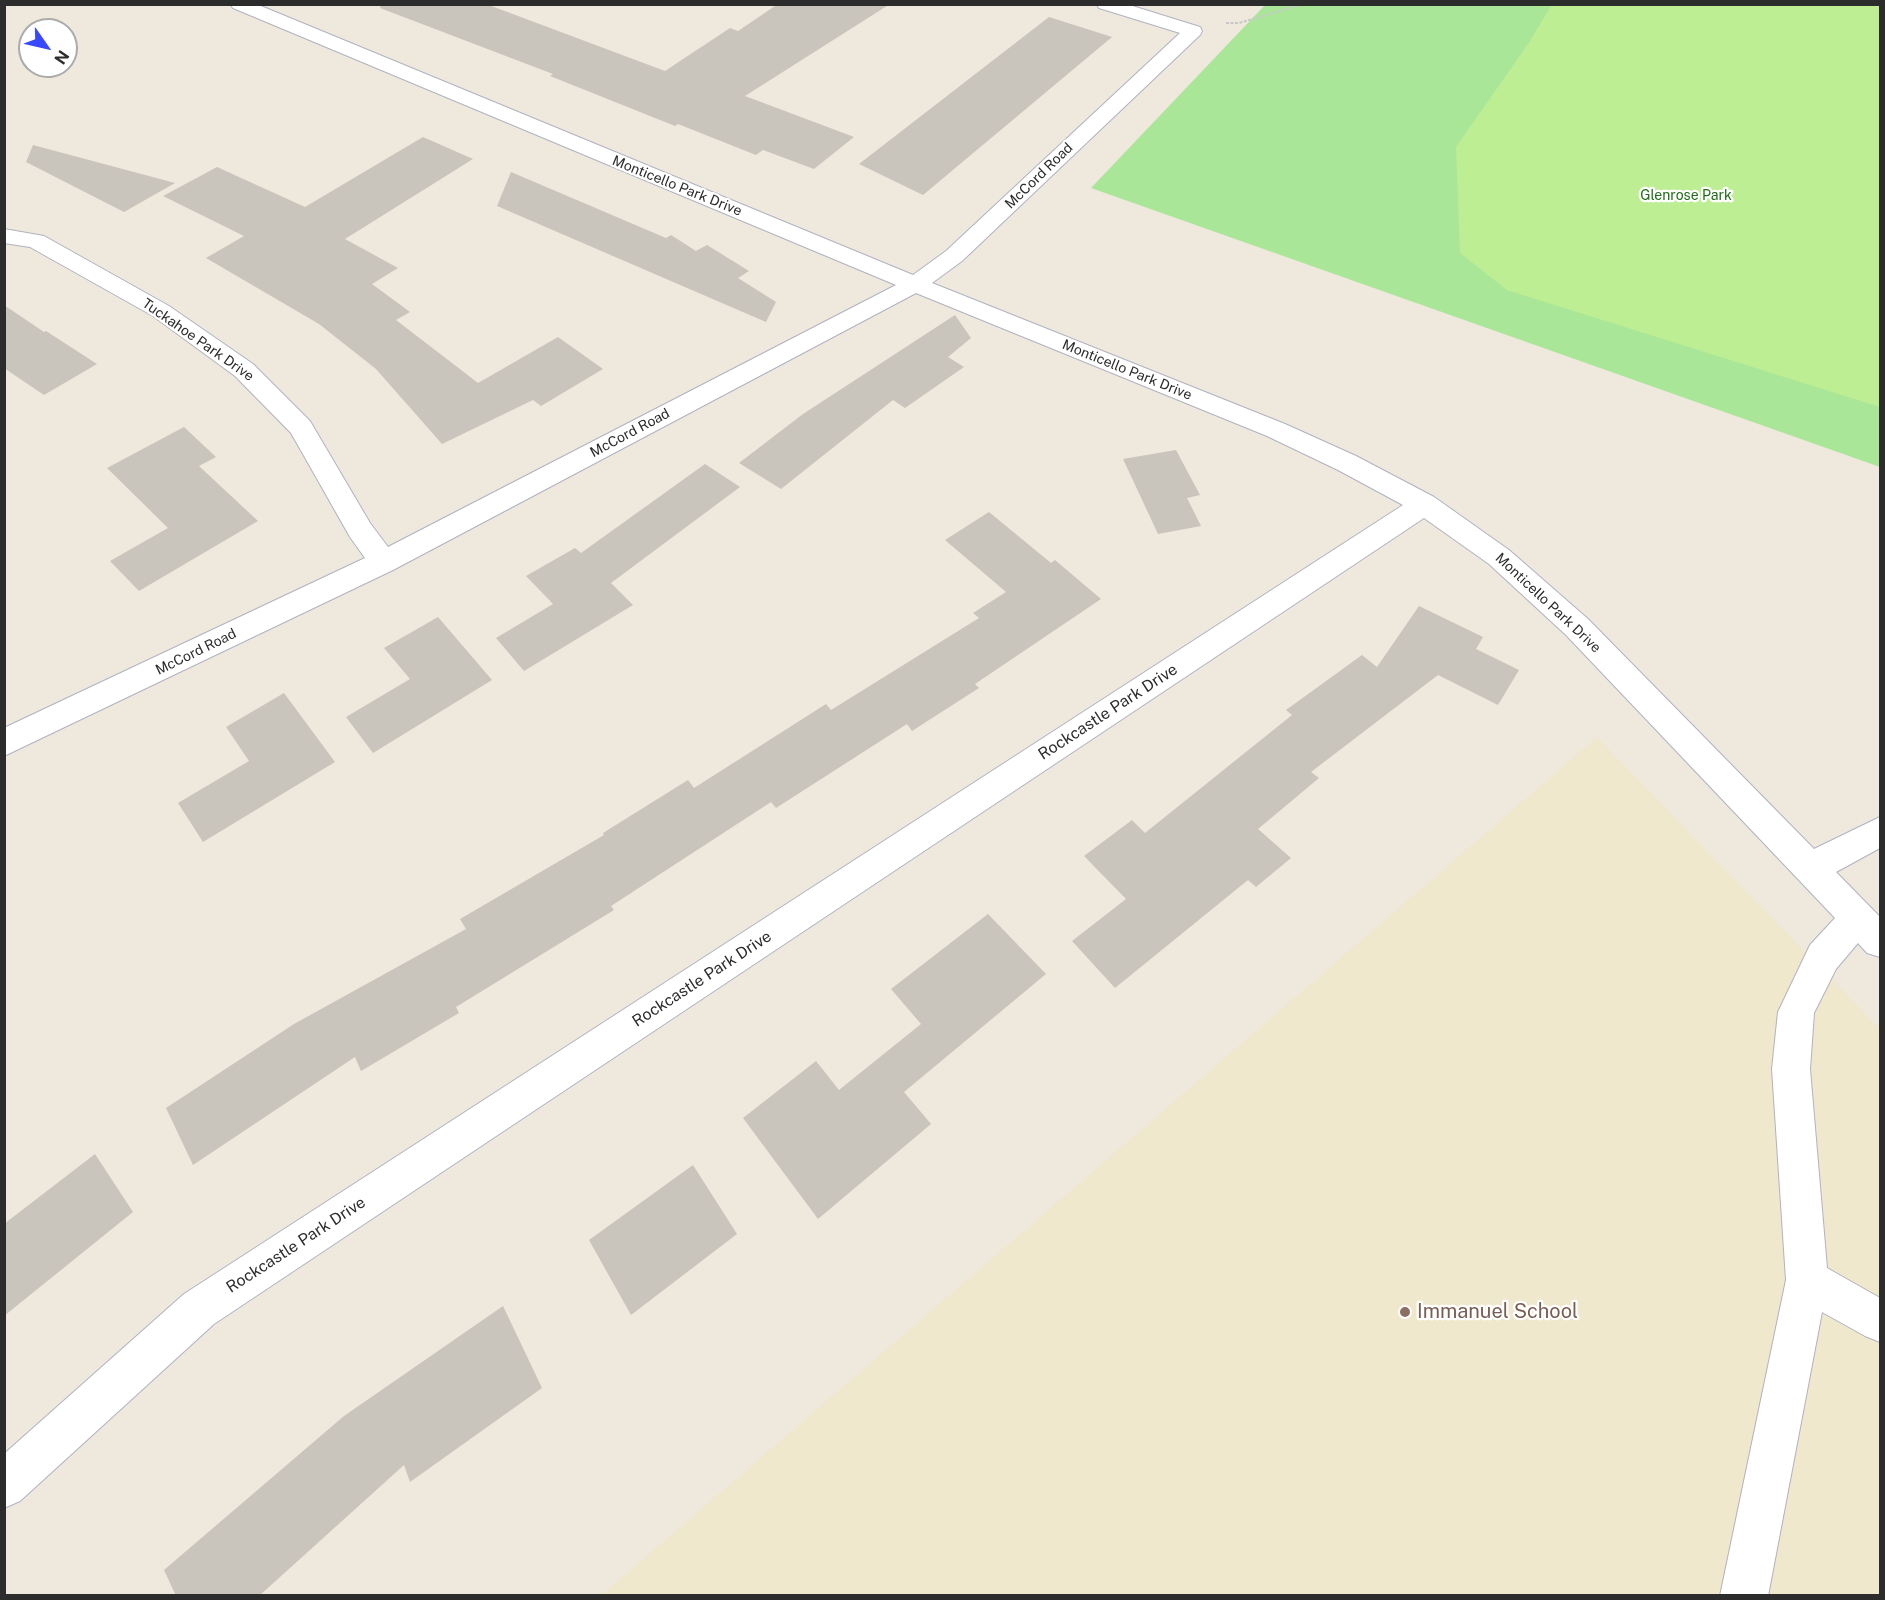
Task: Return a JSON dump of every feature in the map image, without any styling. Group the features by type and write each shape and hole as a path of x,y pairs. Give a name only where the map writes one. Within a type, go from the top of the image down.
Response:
{"street":[{"name":"Monticello Park Drive","path":"239,4 915,284 1276,430 1347,463 1424,504 1498,557 1577,627 1869,929"},
{"name":"McCord Road","path":"4,743 384,562 915,284 954,256 1194,31 1105,4"},
{"name":"Tuckahoe Park Drive","path":"4,236 36,241 161,311 244,370 301,427 360,530 384,562"},
{"name":"Rockcastle Park Drive","path":"4,1485 200,1309 1424,504"},
{"path":"1811,868 1881,831"},
{"path":"1744,1596 1807,1280 1791,1069 1796,1012 1822,957 1869,929"},
{"path":"1807,1280 1881,1321"}],"path":[{"path":"1223,23 1239,23 1303,4"}],"shaded area":[{"name":"Immanuel School","path":"1597,737 1880,1029 1880,1595 600,1596"}],"green space":[{"path":"1552,4 1880,5 1880,407 1507,290 1460,253 1456,147 1530,41"},
{"name":"Glenrose Park","path":"1265,5 1880,5 1880,467 1091,188"}],"building":[{"path":"381,4 486,4 665,71 730,28 738,31 778,4 890,4 745,96 854,137 814,169 763,150 756,155 678,124 675,126 550,76 553,74 380,8"},
{"path":"1049,17 1112,37 923,195 859,164"},
{"path":"423,137 473,159 345,239 398,268 372,284 410,312 396,320 478,383 558,337 603,369 541,406 533,400 442,444 376,369 319,324 206,258 244,236 163,196 217,167 305,207"},
{"path":"33,145 175,183 124,212 26,162"},
{"path":"511,172 666,238 671,235 696,251 707,245 749,271 738,278 776,302 766,322 497,206"},
{"path":"4,305 97,364 44,395 4,368"},
{"path":"955,315 971,338 948,357 964,367 905,408 893,400 781,489 739,463 803,414"},
{"path":"184,427 216,457 199,466 258,521 139,591 110,561 168,528 107,468"},
{"path":"1176,450 1200,495 1187,498 1201,526 1158,534 1123,459"},
{"path":"705,464 740,487 611,583 633,605 524,671 496,638 553,604 526,576 575,548 581,553"},
{"path":"989,512 1051,563 1055,560 1101,599 975,684 979,688 912,731 907,724 776,808 771,802 611,906 614,910 456,1007 459,1013 361,1071 355,1057 193,1165 166,1108 294,1024 466,929 460,919 604,835 603,833 688,780 694,788 826,704 831,710 979,618 973,613 1006,592 945,540"},
{"path":"1419,606 1483,637 1476,649 1519,670 1498,705 1438,675 1311,772 1319,778 1258,829 1291,858 1256,887 1248,880 1115,988 1072,941 1126,899 1084,856 1132,820 1145,833 1292,715 1286,710 1362,655 1377,667"},
{"path":"438,617 492,680 373,753 346,717 410,679 384,648"},
{"path":"284,693 335,762 203,842 178,803 249,761 226,727"},
{"path":"988,914 1046,974 904,1092 931,1124 818,1219 743,1118 816,1061 839,1090 921,1024 891,989"},
{"path":"95,1154 133,1212 4,1316 4,1224"},
{"path":"693,1165 737,1234 631,1315 589,1240"},
{"path":"503,1306 542,1388 410,1482 404,1465 259,1596 176,1596 164,1570 344,1416"}],"place":[{"name":"Immanuel School","path":"1405,1312"}]}
